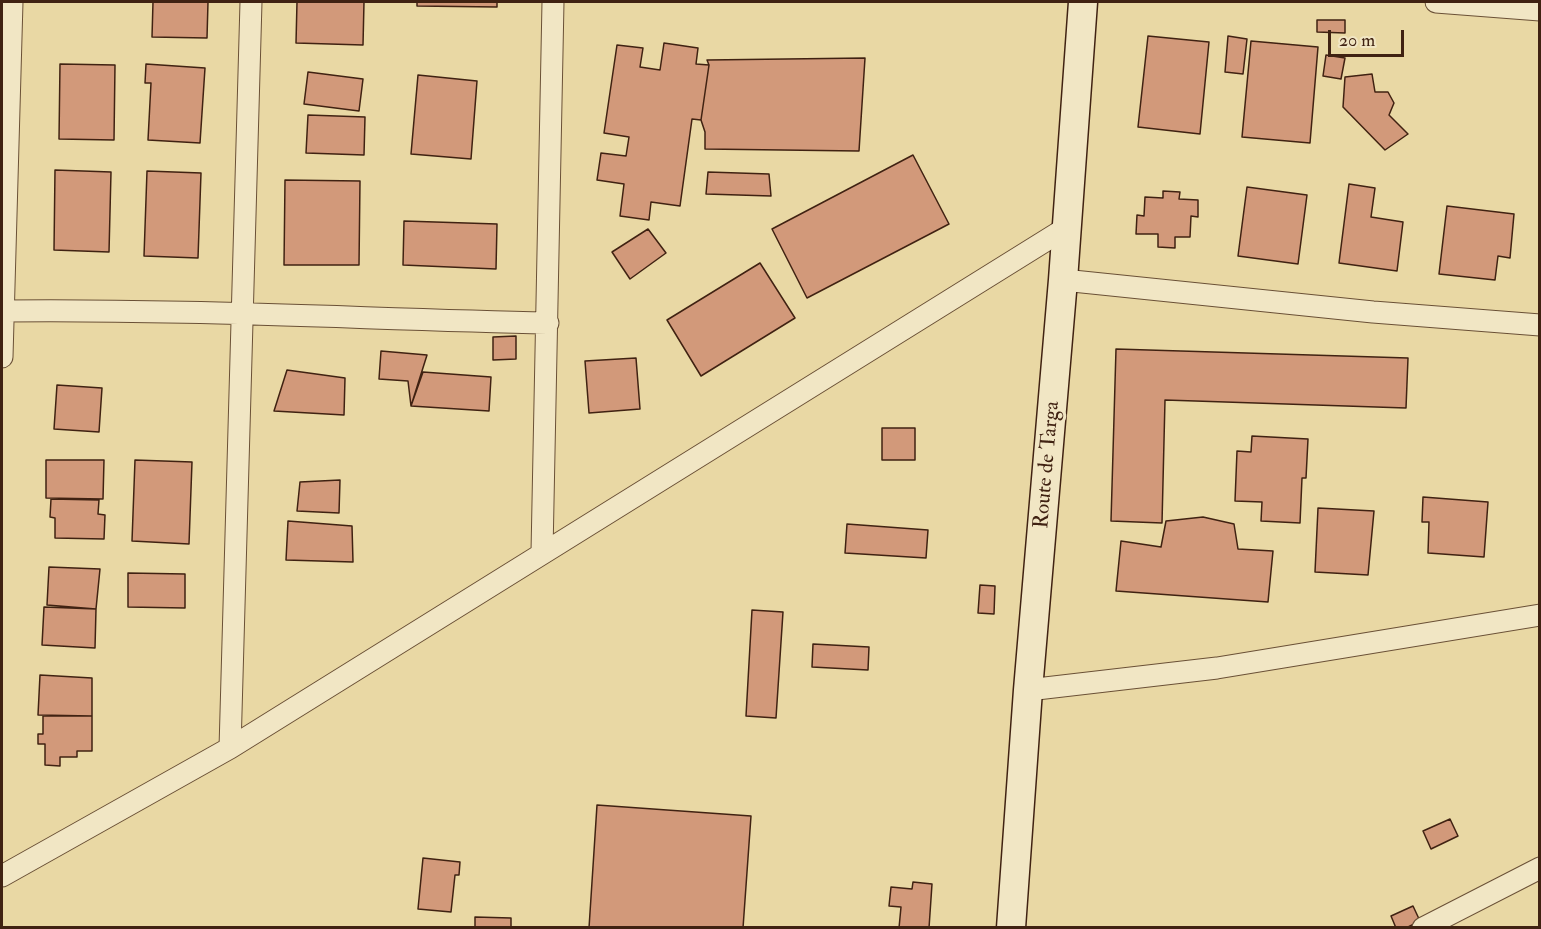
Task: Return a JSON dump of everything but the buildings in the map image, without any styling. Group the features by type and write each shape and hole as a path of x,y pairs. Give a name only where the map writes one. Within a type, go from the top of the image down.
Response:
{"main road":[{"name":"Route de Targa","path":"1011,927 1083,2"}],"street":[{"path":"2,357 12,2"},
{"path":"230,748 251,2"},
{"path":"543,552 553,2"},
{"path":"1436,2 1539,10"},
{"path":"2,876 230,748 1066,228"},
{"path":"1063,280 1373,312 1539,325"},
{"path":"3,311 125,310 548,323"},
{"path":"1028,690 1217,668 1539,615"},
{"path":"1423,927 1539,868"}]}
